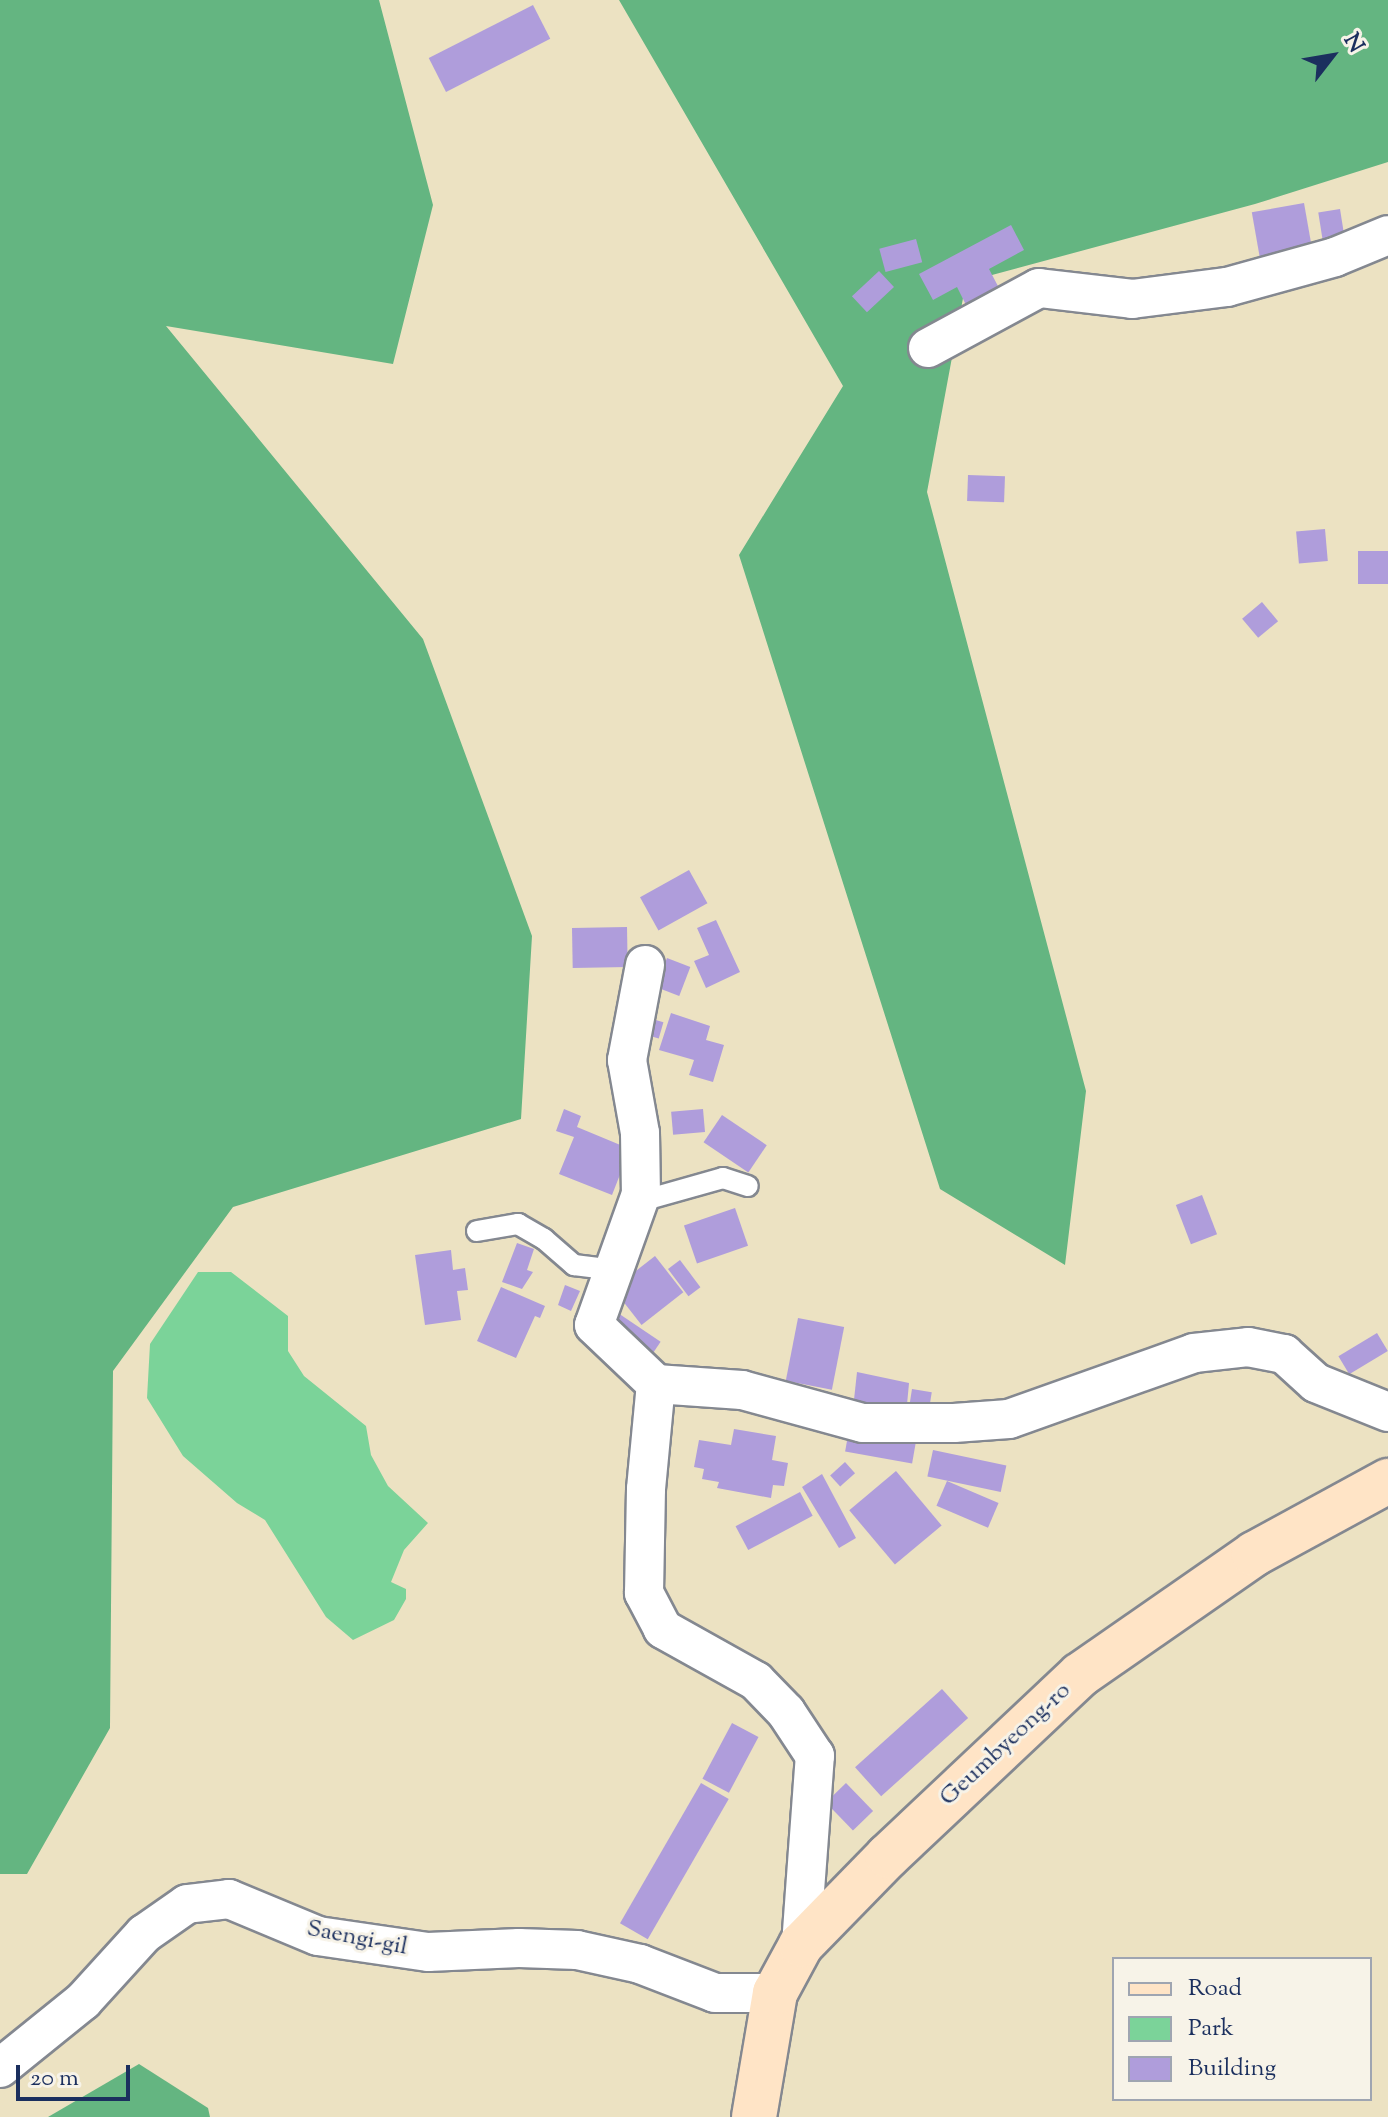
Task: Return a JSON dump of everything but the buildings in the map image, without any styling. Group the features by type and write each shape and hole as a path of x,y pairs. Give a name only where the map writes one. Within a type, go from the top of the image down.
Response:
{"street":[{"path":"928,348 1039,288 1132,299 1227,287 1335,257 1388,235"},
{"path":"645,965 627,1060 640,1133 641,1194 594,1325 656,1384 742,1390 863,1423 954,1423 1009,1419 1194,1353 1248,1347 1284,1354 1316,1383 1388,1412"},
{"path":"656,1384 646,1489 644,1593 663,1629 756,1681 786,1712 815,1756 801,1945"},
{"name":"Geumbyeong-ro","path":"754,2117 775,1993 801,1945 888,1856 1080,1675 1254,1554 1388,1481"},
{"name":"Saengi-gil","path":"0,2068 83,2001 144,1934 187,1904 229,1899 318,1936 428,1952 519,1948 577,1950 640,1964 715,1993 775,1993"}],"lane":[{"path":"638,1202 723,1178 748,1186"},
{"path":"477,1231 518,1224 544,1239 574,1265 613,1270"}],"green space":[{"path":"0,0 379,0 433,205 393,364 166,326 423,639 532,936 521,1119 233,1207 113,1371 110,1728 27,1874 0,1874"},
{"path":"619,0 1388,0 1388,162 1255,204 966,282 927,492 1086,1091 1065,1265 940,1189 739,555 843,386"},
{"path":"198,1272 231,1272 288,1316 288,1351 304,1376 366,1426 371,1455 388,1486 428,1523 404,1550 391,1582 406,1589 406,1599 394,1620 353,1640 326,1617 265,1520 237,1503 183,1456 147,1398 150,1344"},
{"path":"139,2064 208,2108 210,2117 48,2117"}]}
